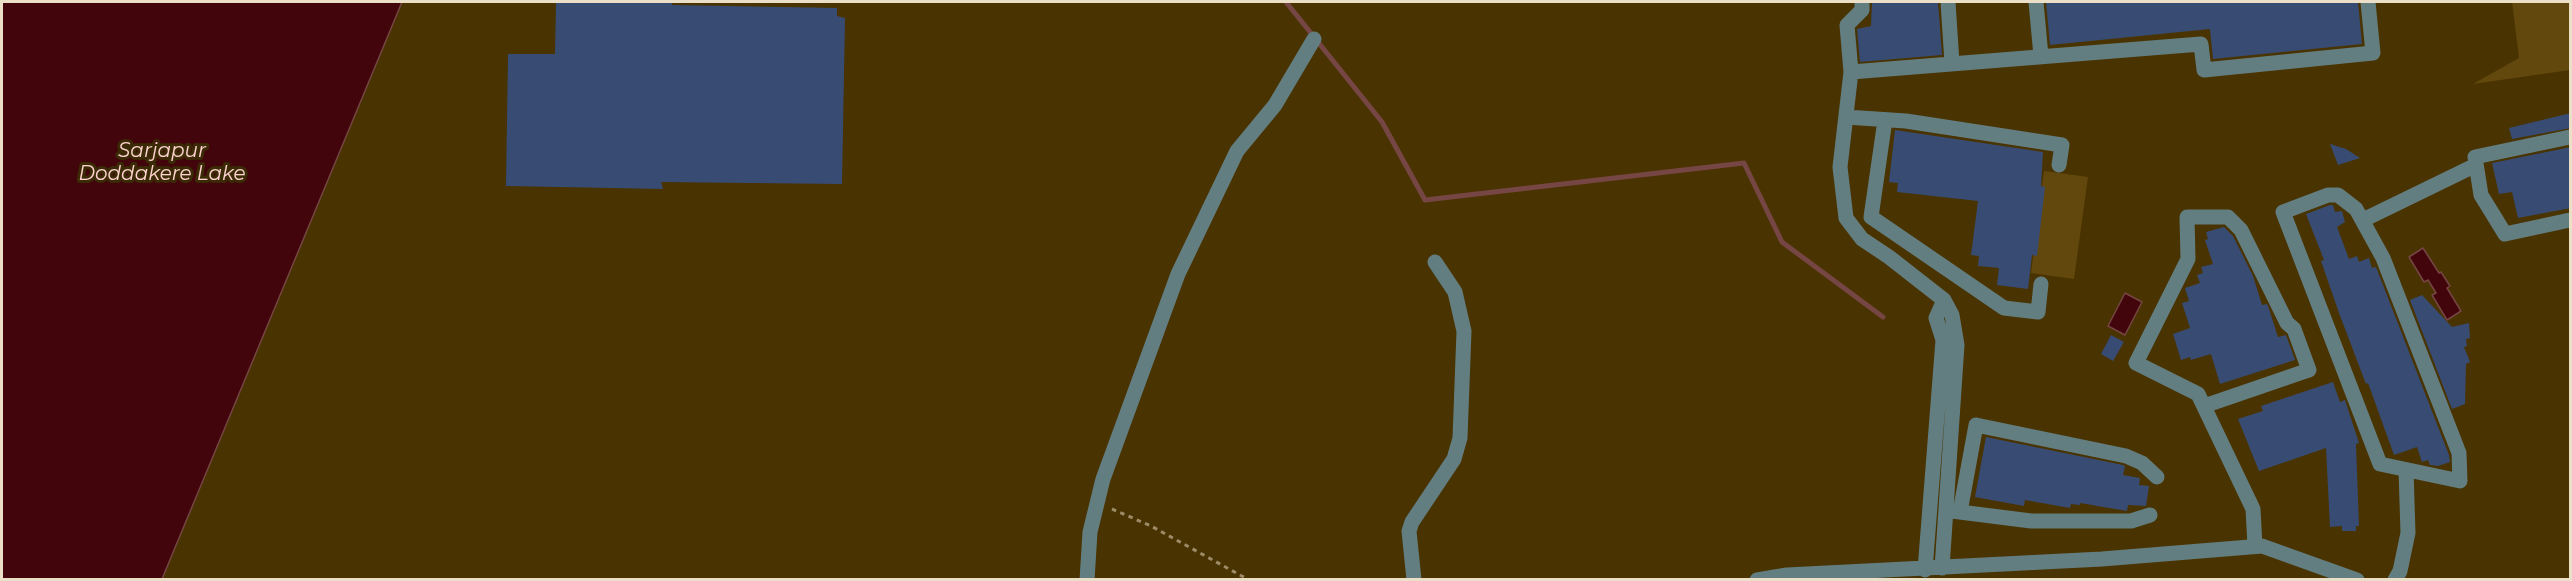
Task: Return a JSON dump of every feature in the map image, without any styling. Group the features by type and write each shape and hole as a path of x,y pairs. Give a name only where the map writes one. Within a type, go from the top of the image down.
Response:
{"street":[{"path":"1862,2 1863,10 1847,25 1851,72 1840,167 1845,218 1862,239 1944,300 1952,315 1957,345 1953,511"},
{"path":"1948,2 1952,63"},
{"path":"2036,2 2041,56"},
{"path":"1851,72 2201,44 2204,70 2373,53 2368,2"},
{"path":"1087,579 1090,532 1103,479 1178,274 1238,151 1275,105 1314,39"},
{"path":"1846,117 1886,120 2062,145 2059,165"},
{"path":"1886,120 1871,217 2004,308 2038,312 2041,284"},
{"path":"2571,137 2475,157 2481,195 2505,234 2571,220"},
{"path":"2363,220 2476,165"},
{"path":"2328,195 2338,195 2356,209 2383,258 2459,453 2460,481 2406,470 2380,464 2283,212 2328,195"},
{"path":"2204,406 2309,370 2294,329 2287,323 2241,230 2228,217 2187,217 2188,259 2136,363 2198,394 2253,509 2256,546"},
{"path":"1414,579 1409,531 1412,522 1454,459 1460,438 1464,331 1455,292 1435,262"},
{"path":"1925,570 1943,340 1936,318 1944,300"},
{"path":"1942,568 1953,511 1976,425 2126,456 2142,462 2157,477"},
{"path":"2395,579 2400,571 2408,533 2406,470"},
{"path":"1953,511 2031,521 2131,521 2150,515"},
{"path":"1758,579 1786,575 1925,570 2256,546 2262,546 2357,579"}],"path":[{"path":"1098,503 1151,526 1249,579"}],"shaded area":[{"path":"2512,2 2570,2 2570,70 2473,84 2519,58"},
{"path":"2044,171 2088,177 2074,279 2031,273"}],"water":[{"name":"Sarjapur Doddakere Lake","path":"2,2 402,2 162,579 2,579"},
{"path":"2423,248 2450,286 2447,288 2461,311 2447,320 2432,295 2436,293 2428,280 2424,282 2409,257"},
{"path":"2125,293 2142,302 2125,335 2108,326"}],"building":[{"path":"556,2 672,2 672,5 837,8 837,16 845,18 842,184 661,182 663,189 506,186 508,54 555,54"},
{"path":"1872,2 1938,2 1942,55 1860,62 1857,29 1871,26"},
{"path":"2046,2 2358,2 2362,44 2213,59 2210,29 2050,45"},
{"path":"2571,113 2571,128 2512,139 2509,128"},
{"path":"1895,130 2043,152 2041,186 2045,187 2037,256 2032,255 2028,289 1997,285 1999,268 1978,266 1979,256 1971,255 1978,201 1897,192 1898,183 1889,182"},
{"path":"2330,144 2346,149 2360,158 2338,165"},
{"path":"2571,147 2571,208 2518,218 2512,192 2499,194 2492,163"},
{"path":"2333,205 2335,212 2342,211 2345,222 2337,227 2349,259 2357,256 2359,262 2369,258 2372,268 2376,267 2450,462 2438,466 2430,465 2428,460 2422,462 2417,447 2394,455 2339,313 2321,261 2324,260 2306,214"},
{"path":"2224,227 2233,236 2253,276 2262,305 2267,304 2278,337 2286,335 2295,360 2220,384 2211,354 2191,360 2190,357 2181,360 2173,334 2190,328 2182,303 2189,301 2185,288 2200,283 2197,275 2203,273 2201,267 2213,264 2205,240 2208,239 2206,232"},
{"path":"2422,295 2452,327 2469,323 2470,338 2466,339 2467,346 2464,347 2470,362 2466,364 2465,404 2452,409 2410,300"},
{"path":"2111,335 2124,342 2113,361 2101,354"},
{"path":"2333,382 2340,402 2345,400 2359,443 2356,444 2359,526 2356,526 2356,531 2342,531 2342,526 2330,527 2326,448 2259,471 2238,419 2263,411 2261,406"},
{"path":"1986,437 2123,465 2125,466 2123,475 2140,478 2139,485 2149,486 2146,506 2128,505 2127,511 2080,503 2080,505 2071,504 2070,508 2025,500 2024,506 1975,497"}],"waterway":[{"path":"1286,2 1382,122 1425,200 1744,163 1782,242 1883,317"}]}
